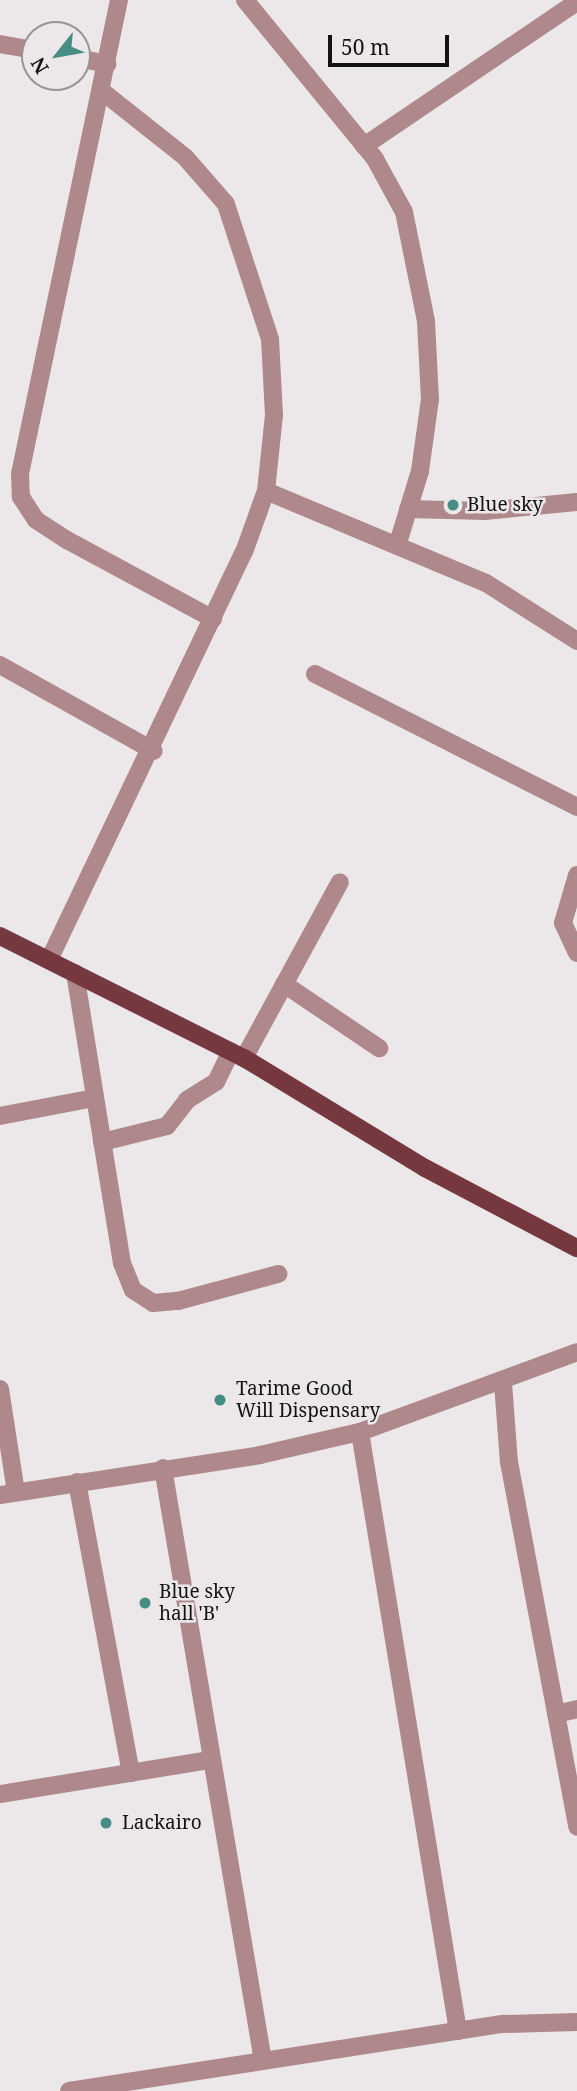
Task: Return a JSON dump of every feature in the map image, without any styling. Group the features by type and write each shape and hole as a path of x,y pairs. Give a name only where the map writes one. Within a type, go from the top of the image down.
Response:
{"main road":[{"path":"0,936 237,1054 425,1168 577,1248"}],"street":[{"path":"119,0 103,92 20,474 21,497 36,520 67,540 213,619"},
{"path":"365,146 561,7 577,2"},
{"path":"256,4 365,146 404,212 426,321 430,399 408,509 397,546"},
{"path":"0,44 21,48"},
{"path":"91,61 107,64"},
{"path":"49,960 154,751 266,491 274,415 270,339 226,204 184,157 103,92"},
{"path":"266,491 486,583 577,641"},
{"path":"408,509 485,512 577,502"},
{"path":"0,665 154,751"},
{"path":"315,674 577,807"},
{"path":"577,875 563,923 577,953"},
{"path":"102,1142 167,1126 187,1100 216,1082 284,984 340,882"},
{"path":"75,973 122,1263 133,1290 153,1303 178,1301 278,1274"},
{"path":"284,984 379,1048"},
{"path":"0,1116 94,1098"},
{"path":"0,1389 8,1493 360,1432 503,1383 577,1352"},
{"path":"503,1383 509,1462 577,1827"},
{"path":"360,1432 458,2031"},
{"path":"163,1468 210,1760 263,2061"},
{"path":"77,1482 131,1773"},
{"path":"556,1714 577,1709"},
{"path":"0,1794 210,1760"},
{"path":"69,2091 458,2031 577,2022"}],"place":[{"name":"Blue sky","path":"453,505"},
{"name":"Tarime Good Will Dispensary","path":"220,1400"},
{"name":"Blue sky hall 'B'","path":"145,1603"},
{"name":"Lackairo","path":"106,1823"}]}
